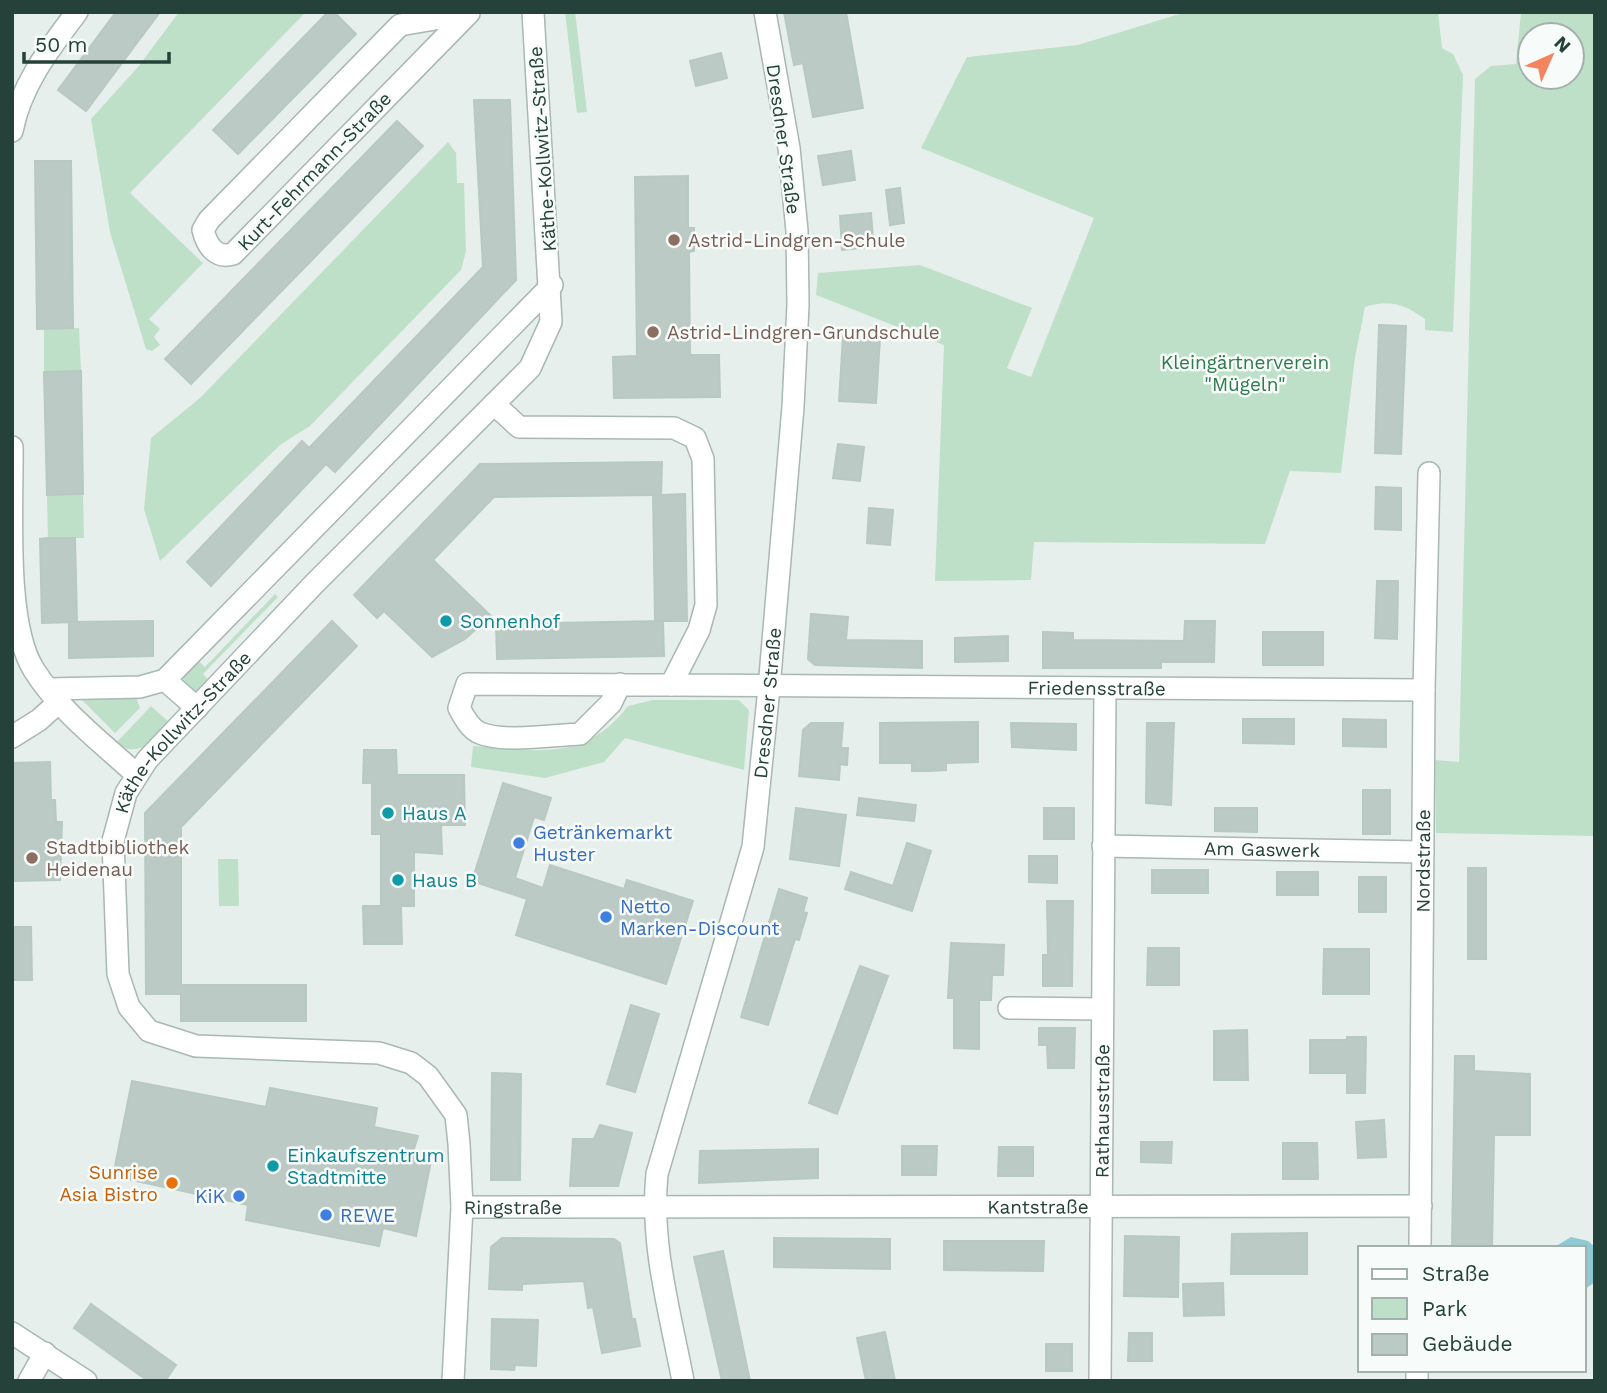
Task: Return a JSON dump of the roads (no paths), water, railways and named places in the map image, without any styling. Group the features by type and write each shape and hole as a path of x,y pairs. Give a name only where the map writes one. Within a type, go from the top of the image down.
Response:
{"street":[{"path":"12,131 16,108 39,63 77,12"},
{"name":"Käthe-Kollwitz-Straße","path":"463,1207 456,1115 428,1076 411,1063 379,1053 196,1046 149,1031 135,1015 118,974 113,841 126,793 136,774 314,584 530,368 551,322 552,285 533,12"},
{"name":"Dresdner Straße","path":"683,1381 657,1244 653,1207 657,1174 753,848 793,407 798,292 797,231 789,148 765,12"},
{"name":"Kurt-Fehrmann-Straße","path":"471,13 233,254 225,256 217,253 206,242 203,230 209,220 400,25 471,13"},
{"path":"53,695 140,687 165,680 552,285"},
{"path":"494,404 519,426 674,428 695,438 703,459 706,605 699,630 671,685"},
{"path":"12,447 15,602 21,640 33,668 53,695 136,774"},
{"name":"Nordstraße","path":"1420,1246 1424,690 1429,473"},
{"path":"165,680 197,708"},
{"name":"Friedensstraße","path":"620,684 611,703 580,734 499,736 480,733 468,724 459,708 467,684 620,684 769,688 1424,690"},
{"name":"Rathausstraße","path":"1100,1381 1105,690"},
{"path":"12,737 39,720 53,695"},
{"name":"Am Gaswerk","path":"1103,846 1423,852"},
{"path":"1009,1008 1102,1009"},
{"name":"Kantstraße","path":"653,1207 1421,1206"},
{"name":"Ringstraße","path":"453,1381 463,1207 653,1207"},
{"path":"12,1333 86,1381"},
{"path":"29,1381 45,1353"}],"water":[{"path":"1571,1237 1588,1241 1595,1247 1595,1282 1586,1289 1586,1246 1556,1246"}],"place":[{"name":"Astrid-Lindgren-Schule","path":"674,240"},
{"name":"Astrid-Lindgren-Grundschule","path":"653,332"},
{"name":"Sonnenhof","path":"446,621"},
{"name":"Haus A","path":"388,813"},
{"name":"Getränkemarkt Huster","path":"519,843"},
{"name":"Stadtbibliothek Heidenau","path":"32,858"},
{"name":"Haus B","path":"398,880"},
{"name":"Netto Marken-Discount","path":"606,917"},
{"name":"Einkaufszentrum Stadtmitte","path":"273,1166"},
{"name":"Sunrise Asia Bistro","path":"172,1183"},
{"name":"KiK","path":"239,1196"},
{"name":"REWE","path":"326,1215"}],"park label":[{"name":"Kleingärtnerverein \"Mügeln\"","path":"1245,373"}]}
